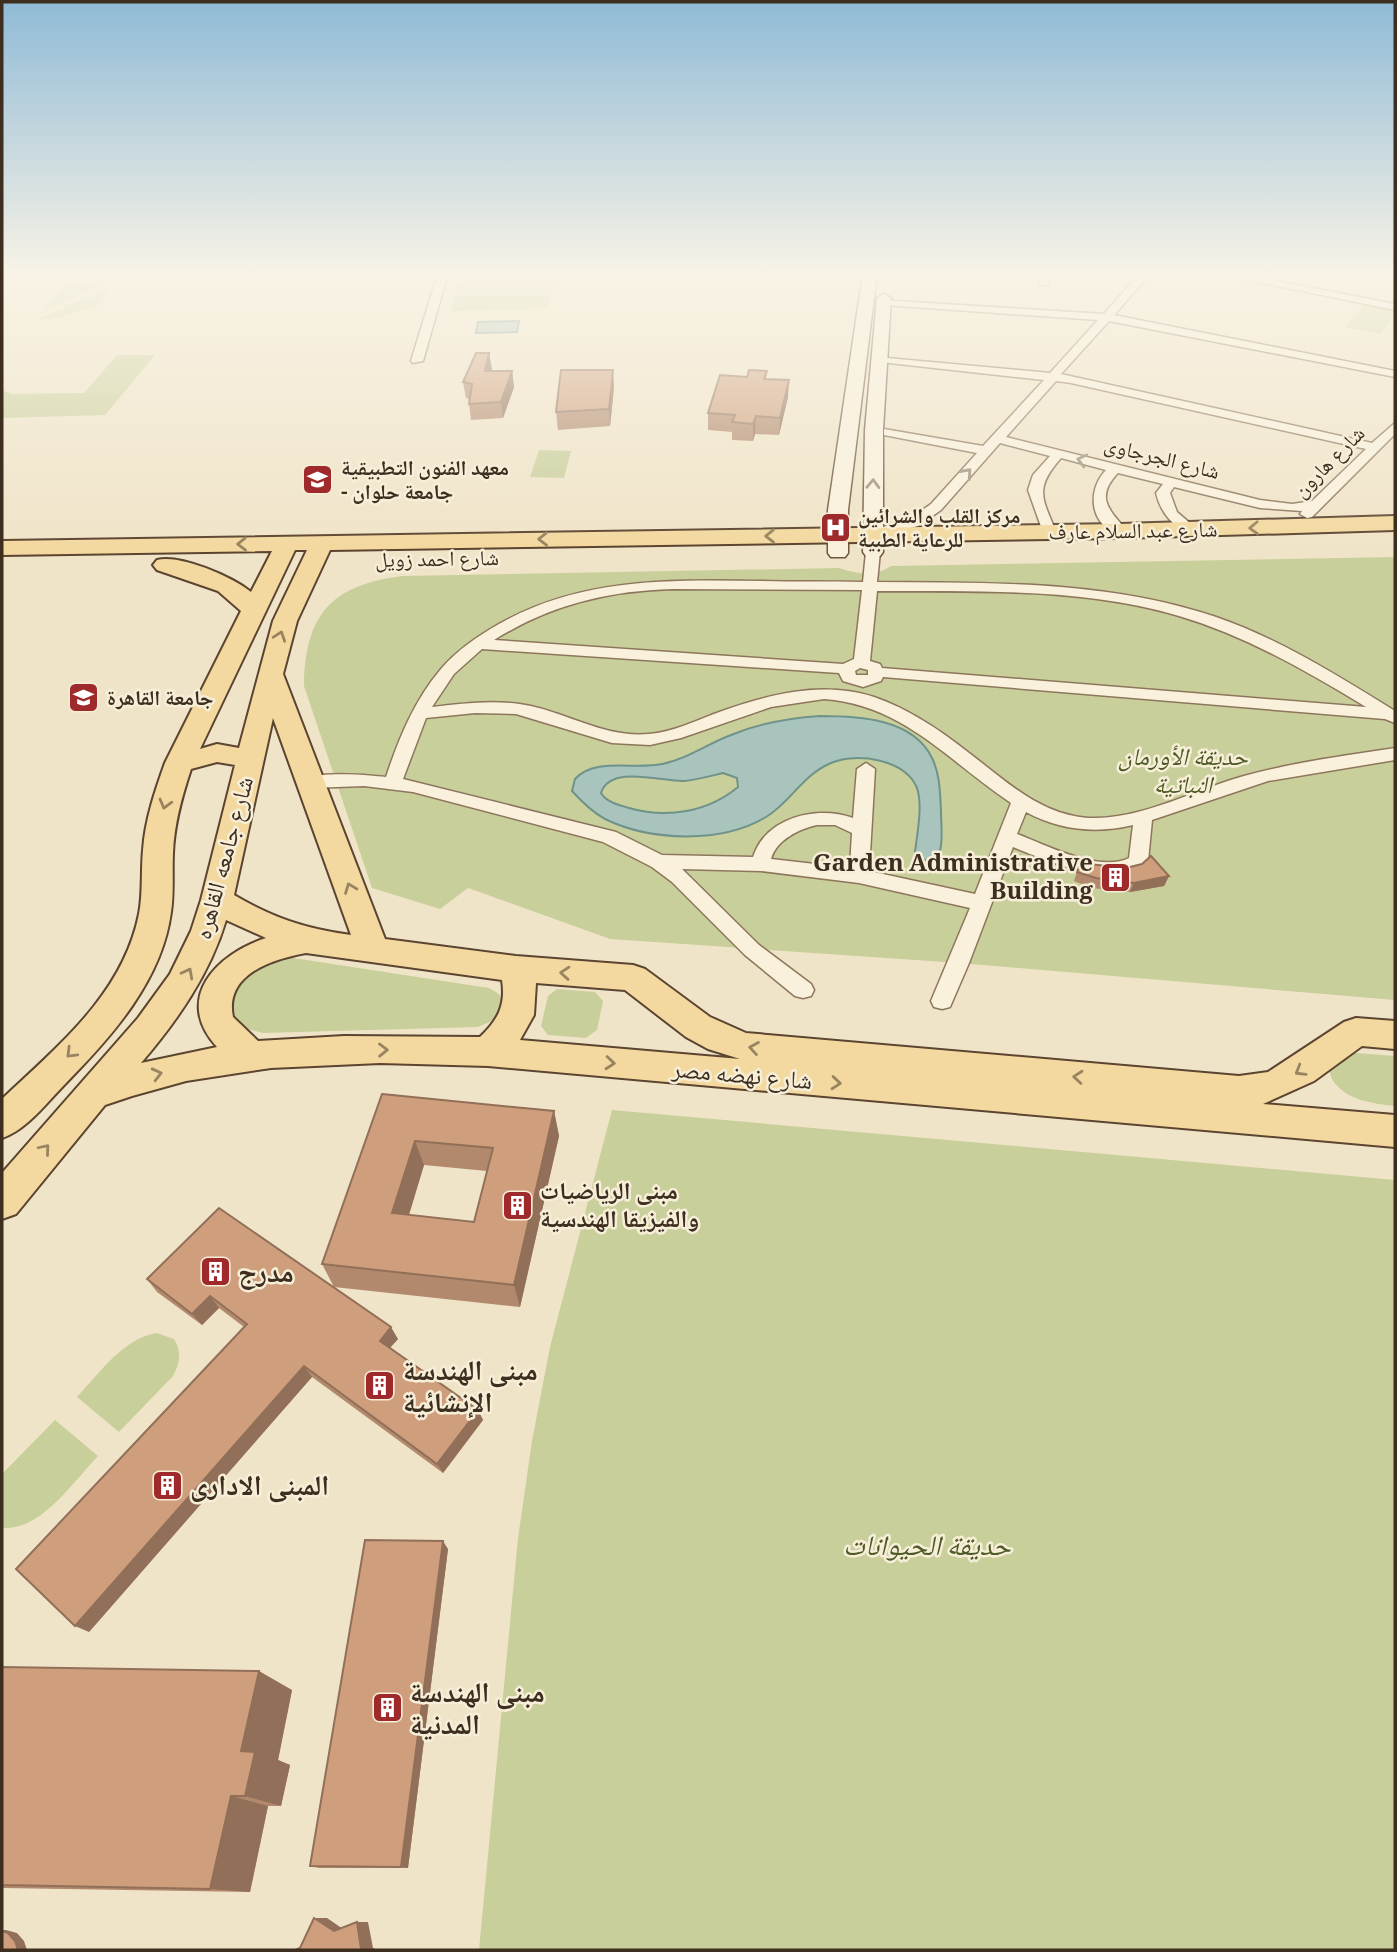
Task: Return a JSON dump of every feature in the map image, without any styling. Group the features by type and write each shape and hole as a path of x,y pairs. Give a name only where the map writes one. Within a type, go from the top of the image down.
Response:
{"main road":[{"path":"838,544 838,510 858,364"},
{"path":"872,543 874,430 880,364"},
{"name":"شارع عبد السلام عارف","path":"872,543 1049,532 1395,523"},
{"path":"1293,527 1307,545"},
{"name":"شارع احمد زويل","path":"2,548 118,546 282,552 872,543"},
{"name":"شارع عبد السلام عارف","path":"872,543 1362,546"},
{"path":"105,566 117,556 118,546"},
{"name":"شارع جامعه القاهره","path":"2,1202 92,1094 147,1035 175,996 204,940 217,900 270,673 285,621 317,551"},
{"path":"2,1122 112,1009 135,973 150,939 155,914 159,836 163,811 178,763 282,552"},
{"name":"شارع احمد زويل","path":"2,569 165,565 282,552"},
{"path":"165,565 219,584 248,601 253,610"},
{"path":"270,673 374,952"},
{"path":"178,763 217,753 250,759"},
{"name":"شارع نهضه مصر","path":"217,900 248,919 306,941 516,969 634,978 698,1027 720,1039 746,1047 1238,1091 1263,1089 1280,1082 1301,1071 1356,1032 1395,1035"},
{"path":"252,1057 217,1021 214,1004 220,986 233,969 252,956 274,947 306,941"},
{"path":"488,1052 508,1033 519,1011 522,989 516,969"},
{"name":"شارع نهضه مصر","path":"92,1094 186,1067 252,1057 351,1050 488,1052 1395,1131"}],"street":[{"path":"932,364 1053,376 1375,447"},
{"path":"865,700 872,543 930,513 1063,364"},
{"path":"1345,364 1395,374"},
{"name":"شارع هارون","path":"1293,527 1395,427"},
{"path":"888,432 987,451"},
{"name":"شارع الجرجاوى","path":"998,439 1276,507 1307,508 1316,505"},
{"path":"1049,532 1033,486 1036,478 1059,454"},
{"path":"1115,468 1101,482 1099,504 1106,519 1120,531"},
{"path":"1171,482 1163,493 1164,501 1172,517 1191,530"},
{"path":"393,783 420,714 443,676 478,644 541,610 603,590 649,586 870,585 1072,591 1158,605 1214,622 1268,645 1392,716"},
{"path":"478,644 846,669 850,665 867,672 1392,716"},
{"path":"420,714 481,707 513,708 544,715 599,734 641,740 682,732 778,697 807,693 836,694 865,700 901,716 933,736 1020,803 1041,814 1087,825 1110,824 1143,815 1261,777 1395,754"},
{"path":"859,876 866,769"},
{"path":"310,782 354,780 393,783 582,828 609,837 659,862 690,887 752,950 803,990"},
{"path":"942,1000 1020,803"},
{"path":"1006,837 1089,866 1122,869 1138,861 1143,815"},
{"path":"761,864 762,851 770,839 813,819 835,818 863,830"},
{"path":"659,862 761,864 859,876 982,904"}],"green space":[{"path":"109,364 147,364 105,415 2,418 2,390 12,394 84,393"},
{"path":"539,450 571,451 564,478 530,477"},
{"name":"حديقة الأورمان النباتية","path":"1395,557 1395,1000 959,963 610,939 468,888 440,909 372,888 304,686 310,640 317,622 327,608 340,596 357,587 402,576 839,568 866,573 879,572 891,566"},
{"path":"287,957 489,988 499,994 503,1003 497,1019 478,1027 263,1033 244,1028 232,1017 230,994 256,966"},
{"path":"557,989 595,992 603,1001 597,1030 586,1038 548,1035 541,1026 548,996"},
{"path":"1343,1052 1395,1056 1395,1106 1360,1100 1337,1086 1331,1077 1328,1062"},
{"name":"حديقة الحيوانات","path":"612,1110 1395,1180 1395,1950 479,1950 518,1538 532,1441 550,1347"},
{"path":"157,1333 174,1339 177,1344 177,1367 173,1376 119,1432 77,1397 123,1349 145,1336"},
{"path":"55,1420 98,1456 43,1513 30,1522 2,1528 2,1474"}],"water":[{"path":"809,717 850,717 883,722 912,735 923,745 935,764 939,784 942,836 937,859 926,861 915,852 920,811 917,788 902,770 879,760 853,758 831,763 812,775 766,817 729,832 708,835 664,835 623,826 596,813 572,791 575,779 593,768 662,764 680,759 753,727","holes":["723,773 737,778 738,787 726,796 700,808 672,813 629,808 609,801 601,793 606,784 626,777 684,781"]}],"building":[{"path":"471,364 487,364 485,371 512,371 501,402 469,404 472,384 463,382"},
{"path":"561,370 613,370 609,409 556,412"},
{"path":"749,370 767,371 764,379 789,380 780,418 756,416 753,424 732,422 735,415 708,413 720,375 747,377"},
{"path":"1151,856 1169,876 1134,883 1096,878 1077,872 1080,863 1126,868 1142,864"},
{"name":"مبنى الرياضيات والفيزيقا الهندسية","path":"382,1094 554,1111 514,1285 322,1264","holes":["415,1141 493,1148 474,1222 392,1213"]},
{"path":"219,1208 391,1327 380,1341 478,1410 437,1464 304,1366 75,1626 16,1569 247,1324 210,1296 192,1314 147,1279"},
{"name":"مبنى الهندسة المدنية","path":"365,1540 443,1541 401,1867 310,1866"},
{"path":"2,1667 259,1671 241,1751 255,1752 245,1796 231,1796 210,1889 2,1885"},
{"path":"314,1918 334,1931 357,1922 361,1949 364,1950 295,1950 300,1948"},
{"path":"2,1931 15,1941 18,1950 2,1950"}],"place":[{"name":"معهد الفنون التطبيقية - جامعة حلوان","path":"318,480"},
{"name":"مركز القلب والشرائين للرعاية الطبية","path":"835,528"},
{"name":"جامعة القاهرة","path":"84,698"},
{"name":"Garden Administrative Building","path":"1116,877"},
{"name":"مبنى الرياضيات والفيزيقا الهندسية","path":"517,1205"},
{"name":"مدرج","path":"215,1272"},
{"name":"مبنى الهندسة الإنشائية","path":"380,1386"},
{"name":"المبنى الادارى","path":"167,1485"},
{"name":"مبنى الهندسة المدنية","path":"387,1708"}]}
